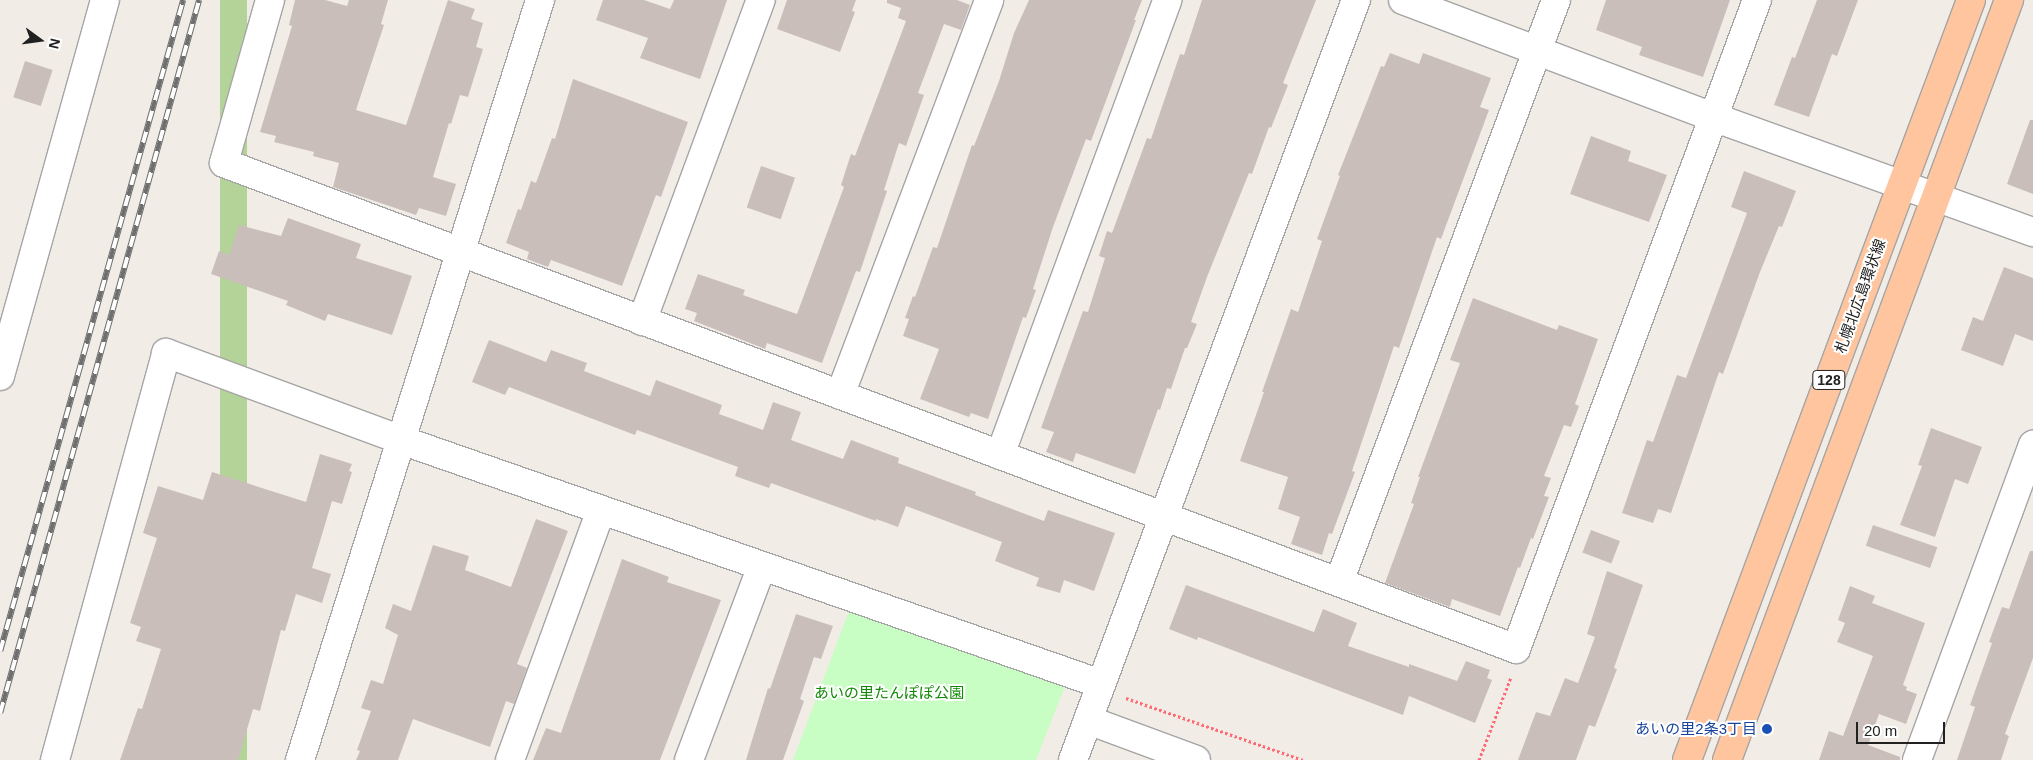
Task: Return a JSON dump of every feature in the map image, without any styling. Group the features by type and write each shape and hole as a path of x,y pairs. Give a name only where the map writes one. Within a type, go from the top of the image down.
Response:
{"main road":[{"name":"札幌北広島環状線","path":"1687,760 1971,0"},
{"name":"128","path":"1727,760 2009,0"}],"street":[{"path":"0,376 12,294 105,0"},
{"path":"270,0 224,164 1516,649 1757,0"},
{"path":"300,760 540,0"},
{"path":"642,321 761,0"},
{"path":"840,395 989,0"},
{"path":"1000,455 1167,0"},
{"path":"1073,760 1088,720 1111,690 1164,516 1356,0"},
{"path":"1403,0 1713,117 2033,232"},
{"path":"1340,582 1556,0"},
{"path":"55,760 166,353 401,440 1111,690"},
{"path":"1917,760 2033,445"},
{"path":"510,760 601,510"},
{"path":"690,760 762,566"},
{"path":"1088,720 1196,760"}],"path":[{"path":"1479,760 1513,672"},
{"path":"1111,690 1303,760"}],"green space":[{"path":"220,0 247,0 247,760 220,760"},
{"name":"あいの里たんぽぽ公園","path":"850,608 1065,686 1036,760 793,760"}],"building":[{"path":"295,0 325,0 347,6 349,0 388,0 381,24 384,25 356,110 406,125 448,0 475,9 471,19 483,23 476,47 483,49 468,97 460,95 451,124 449,123 433,177 456,184 446,216 419,208 416,215 333,187 339,163 313,156 314,152 274,142 276,136 260,132 292,26 289,25"},
{"path":"603,0 644,0 670,9 674,0 727,0 700,79 640,58 648,38 596,20"},
{"path":"787,0 856,0 852,11 855,12 840,52 777,29"},
{"path":"887,0 957,0 970,5 961,30 944,24 918,93 924,95 906,146 899,143 884,190 887,191 860,272 856,271 822,363 767,343 765,349 694,321 697,313 685,309 698,274 745,290 743,295 797,314 844,187 841,185 851,154 855,156 906,21 898,18 901,8 887,3"},
{"path":"1029,0 1142,0 1091,141 1086,139 1053,227 1033,289 1036,290 1026,318 1023,317 988,419 971,413 969,417 920,399 939,349 903,336 909,319 905,318 913,296 915,297 933,247 937,248 972,145 974,146 999,81 1014,33"},
{"path":"1202,0 1316,0 1283,83 1288,85 1271,128 1269,127 1252,174 1249,173 1207,277 1191,322 1197,324 1187,348 1185,348 1171,389 1167,388 1160,410 1158,409 1135,474 1076,453 1073,462 1046,452 1054,432 1041,428 1083,311 1088,312 1105,258 1099,256 1107,231 1112,233 1147,138 1151,139 1180,54 1184,55"},
{"path":"1606,0 1730,0 1703,77 1639,55 1642,47 1596,30"},
{"path":"1817,0 1858,0 1837,56 1832,54 1809,117 1774,105 1792,57 1795,58"},
{"path":"1390,53 1419,64 1423,53 1491,78 1480,107 1489,110 1441,239 1437,237 1399,348 1394,346 1352,471 1355,472 1332,534 1329,533 1322,555 1291,544 1300,517 1278,509 1288,477 1240,461 1291,309 1298,312 1322,241 1317,239 1340,176 1338,175 1381,66 1384,67"},
{"path":"25,61 53,70 41,106 13,97"},
{"path":"573,79 688,122 661,197 656,195 622,286 551,260 548,267 527,259 529,252 506,243 518,209 521,210 531,181 536,183 552,138 555,139"},
{"path":"2030,120 2033,120 2033,194 2007,184"},
{"path":"1591,136 1631,151 1628,161 1667,175 1649,222 1570,194"},
{"path":"761,166 795,178 781,219 747,208"},
{"path":"1744,171 1796,191 1782,227 1779,226 1760,272 1723,374 1719,372 1671,513 1658,509 1653,523 1622,513 1647,440 1653,442 1677,375 1686,378 1747,213 1731,207"},
{"path":"288,218 361,244 356,258 412,276 392,335 328,314 325,321 286,305 288,301 211,274 219,251 229,255 239,225 281,236"},
{"path":"2004,267 2033,278 2033,341 2015,334 2003,366 1961,350 1973,317 1983,321"},
{"path":"1473,298 1557,330 1559,325 1598,339 1575,404 1579,406 1571,427 1564,425 1544,476 1551,478 1544,496 1549,497 1533,539 1531,538 1520,568 1518,567 1500,616 1452,599 1450,607 1385,583 1414,504 1411,503 1420,477 1418,477 1460,363 1450,360"},
{"path":"489,340 546,362 551,350 587,363 584,371 650,396 656,380 722,405 719,414 763,430 773,402 801,412 791,440 843,459 851,440 899,458 898,463 976,492 975,495 1044,521 1048,510 1115,533 1094,591 1064,580 1060,593 1036,586 1039,578 995,561 1002,542 906,506 898,527 876,519 876,521 771,483 769,488 735,476 738,467 637,430 635,435 509,387 505,395 472,382"},
{"path":"1931,428 1982,447 1968,484 1955,479 1935,537 1900,525 1922,466 1918,465"},
{"path":"320,454 352,464 349,471 352,472 342,504 332,501 312,568 331,574 322,603 296,594 285,631 281,630 260,711 253,709 238,760 120,760 138,708 142,709 161,649 136,641 141,627 130,623 157,538 143,533 158,486 203,500 212,472 306,502"},
{"path":"536,519 568,531 517,664 527,668 514,704 506,701 490,747 413,719 398,760 356,760 360,751 357,750 371,711 361,708 371,680 383,684 398,635 385,628 393,604 411,611 433,545 469,556 465,570 511,587"},
{"path":"1873,525 1937,547 1930,568 1866,546"},
{"path":"1591,530 1620,541 1611,564 1582,552"},
{"path":"2030,551 2033,551 2033,658 2005,734 2009,736 2001,760 1957,760 1975,707 1970,705 1992,643 1989,642 2002,607 2009,609"},
{"path":"622,559 669,577 667,582 721,600 660,760 533,760 546,728 561,733"},
{"path":"1607,571 1643,585 1614,668 1617,669 1595,727 1589,725 1576,760 1518,760 1536,712 1550,716 1565,678 1578,683 1595,637 1587,634"},
{"path":"1186,585 1314,632 1323,609 1357,623 1348,646 1409,667 1409,664 1457,681 1466,661 1490,670 1487,678 1492,680 1475,723 1409,696 1403,715 1198,637 1197,640 1169,629"},
{"path":"1850,586 1875,596 1872,603 1925,623 1903,685 1907,687 1906,690 1917,694 1906,724 1879,714 1868,745 1900,757 1900,760 1819,760 1829,731 1843,736 1873,656 1837,642 1845,623 1838,620"},
{"path":"796,614 833,626 821,659 814,657 800,699 804,701 783,760 746,760 768,688 770,689"}],"railway":[{"path":"0,651 183,0"},
{"path":"0,713 199,0"}],"place":[{"name":"あいの里2条3丁目","path":"1767,729"}]}
